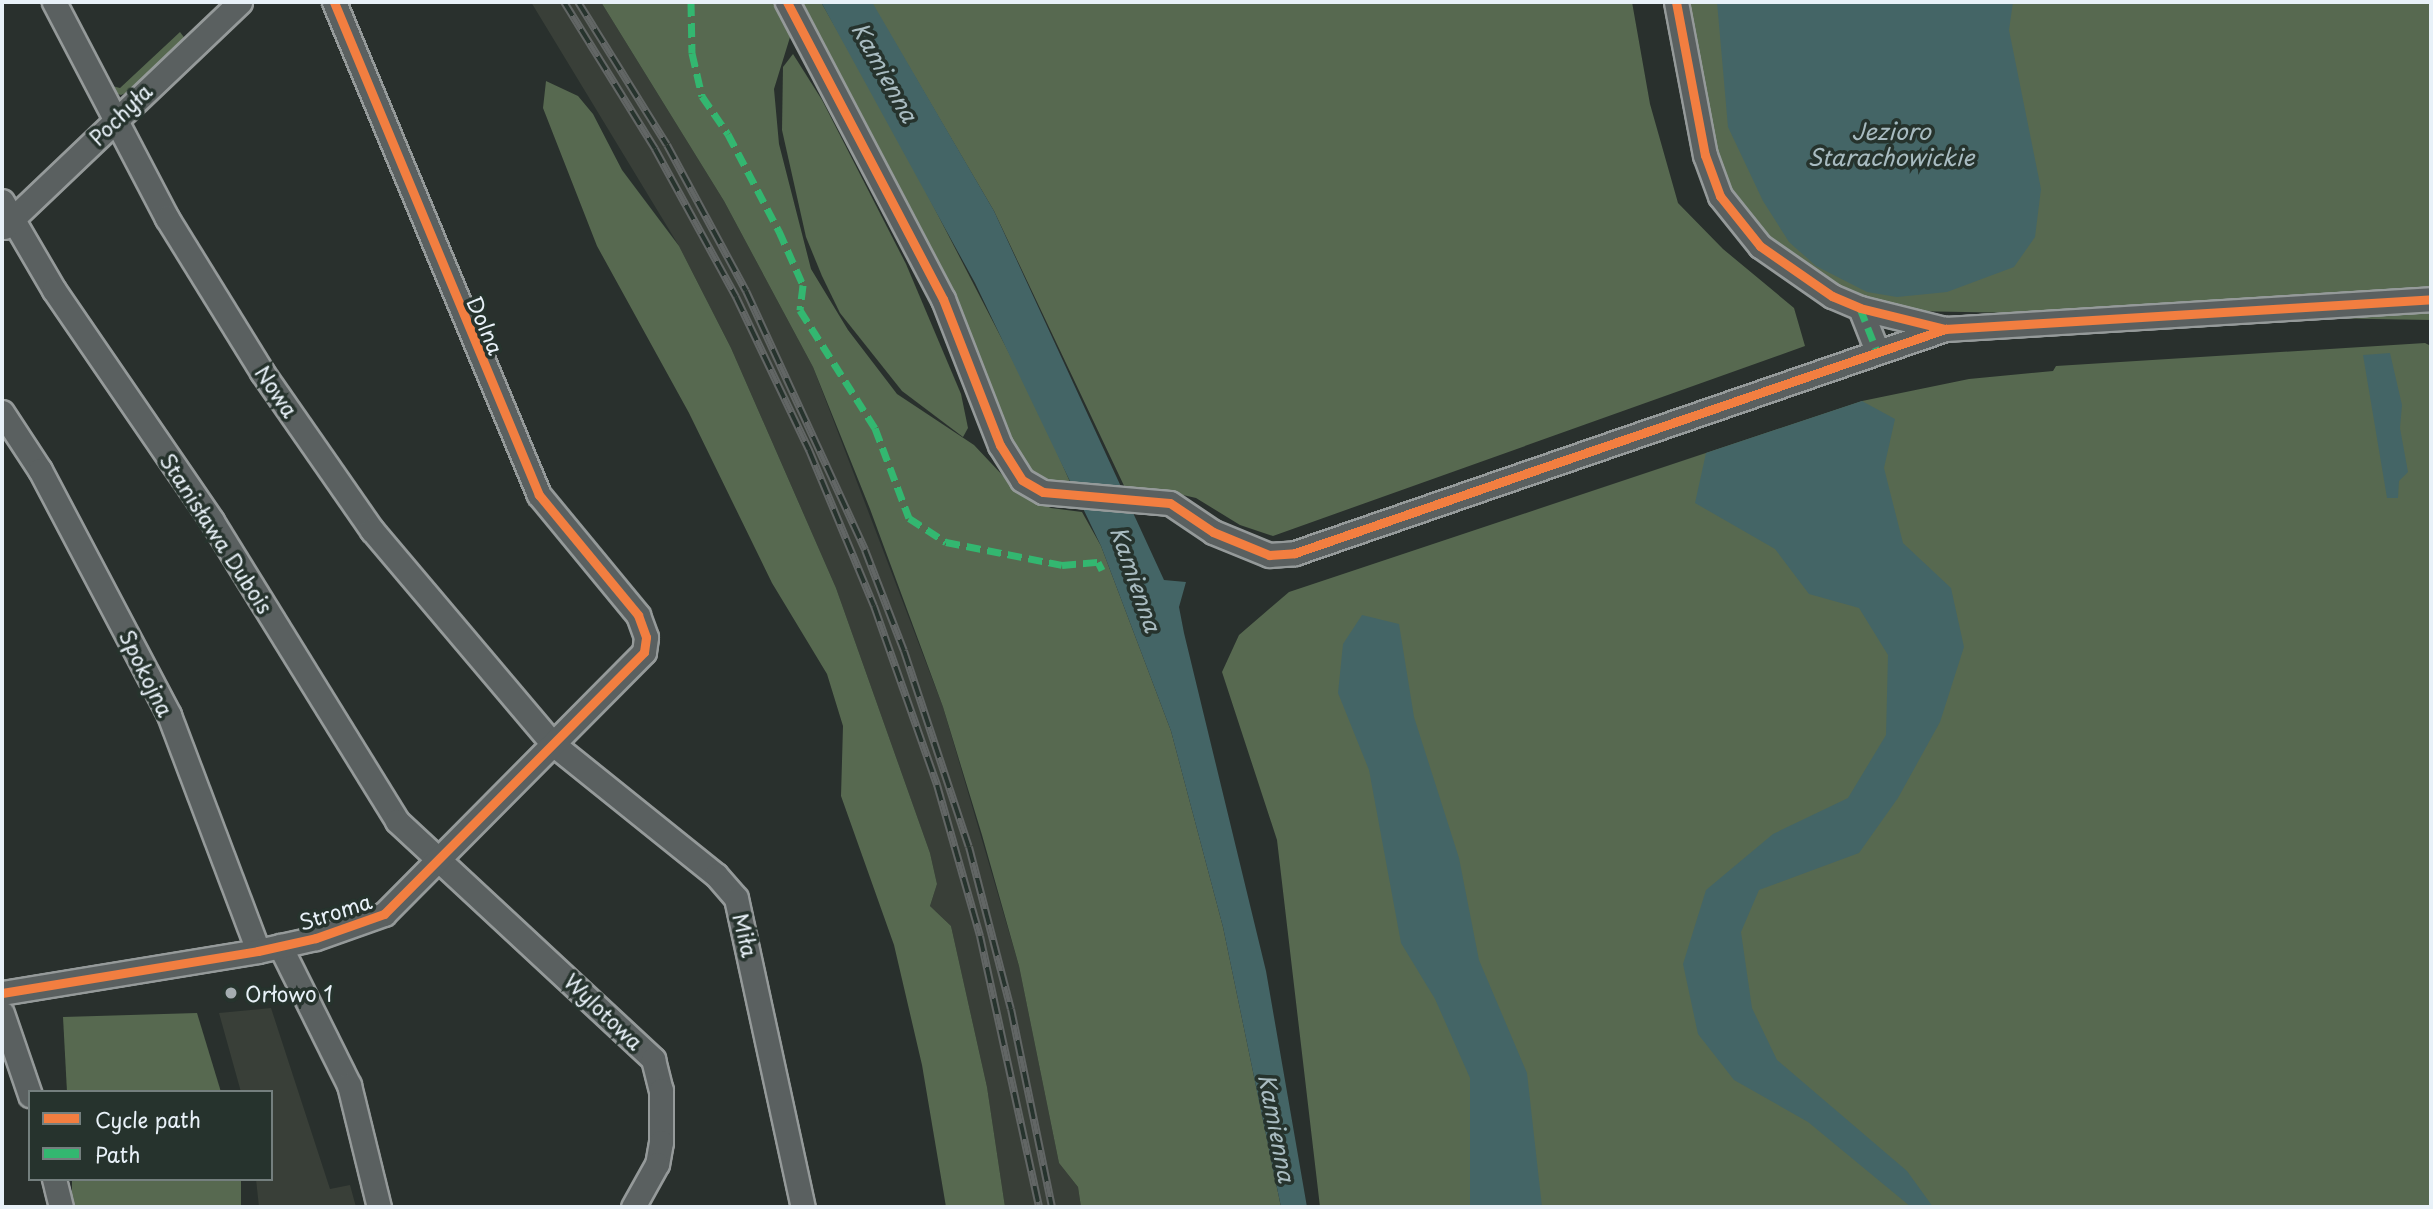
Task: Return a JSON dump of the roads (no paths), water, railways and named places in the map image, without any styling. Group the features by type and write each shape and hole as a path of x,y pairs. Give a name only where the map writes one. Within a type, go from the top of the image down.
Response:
{"street":[{"name":"Nowa","path":"54,2 167,218 262,372 372,530 554,744"},
{"name":"Pochyła","path":"5,216 240,2"},
{"name":"Dolna","path":"334,2 539,495 638,615 646,637"},
{"path":"787,2 943,299 1000,445 1023,480 1043,492 1170,503 1240,545 1269,555 1295,553 1945,329 2431,299"},
{"path":"1676,2 1705,155 1720,196 1760,246 1798,276 1860,308 1945,329"},
{"name":"Stanisława Dubois","path":"5,216 212,521 397,821 437,861"},
{"path":"1860,308 1877,351"},
{"name":"Spokojna","path":"2,412 47,481 169,715 269,948"},
{"name":"Stroma","path":"2,993 269,948 384,914 641,658 646,637"},
{"name":"Miła","path":"554,744 716,876 736,898 797,1202"},
{"name":"Wylotowa","path":"437,861 531,943 653,1059 661,1090 661,1142 657,1164 633,1207"},
{"path":"269,948 349,1085 379,1207"},
{"path":"2,1013 28,1090"},
{"path":"54,1181 61,1207"}],"water":[{"name":"Kamienna","path":"821,2 872,2 994,211 1164,580 1186,582 1179,607 1184,633 1266,971 1307,1207 1281,1207 1223,927 1171,731 1101,546 975,283"},
{"name":"Jezioro Starachowickie","path":"1717,2 2013,2 2009,30 2041,189 2035,237 2014,267 1947,292 1897,297 1867,292 1816,266 1789,242 1763,201 1728,127"},
{"path":"2390,353 2402,405 2400,428 2408,472 2399,481 2398,498 2387,498 2363,355"},
{"path":"1862,401 1895,419 1884,468 1903,543 1951,588 1964,647 1940,722 1898,798 1859,853 1759,890 1741,932 1752,1008 1777,1060 1907,1171 1933,1207 1911,1207 1808,1122 1734,1080 1698,1034 1683,964 1706,890 1773,834 1848,798 1886,735 1888,655 1859,608 1809,594 1775,549 1695,503 1706,453"},
{"path":"1362,615 1399,624 1414,717 1459,858 1479,960 1527,1073 1542,1207 1470,1207 1470,1078 1435,999 1401,943 1369,770 1338,693 1343,644"}],"railway":[{"path":"564,2 655,149 736,297 809,450 874,606 937,785 980,936 1039,1207"},
{"path":"578,2 667,145 746,291 865,550 904,651 969,847 1011,1009 1052,1207"}],"place":[{"name":"Orłowo 1","path":"231,993"}]}
